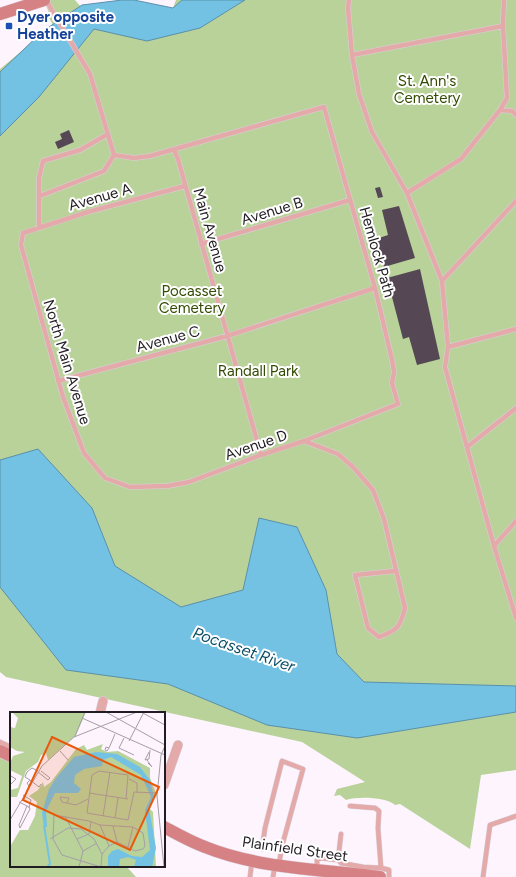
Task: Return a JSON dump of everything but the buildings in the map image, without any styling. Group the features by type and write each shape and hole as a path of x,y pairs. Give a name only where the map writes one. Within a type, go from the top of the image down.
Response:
{"main road":[{"path":"1,12 45,0"},
{"name":"Plainfield Street","path":"165,827 206,848 276,869 316,869 363,873 380,872"}],"street":[{"path":"100,712 103,701"},
{"path":"165,782 178,745"}],"lane":[{"path":"40,196 104,171 114,155 90,74 56,15 45,0"},
{"path":"349,0 352,55 359,94 372,132 407,193 442,281 448,347 445,367 494,546 516,618"},
{"path":"407,193 461,159 500,110 507,98 503,26 504,0"},
{"path":"352,55 503,26"},
{"name":"Hemlock Path","path":"174,150 324,107 376,288 392,360 394,372 392,383 398,404"},
{"path":"500,110 512,111 516,115"},
{"path":"39,228 39,178 43,161 80,150 108,134"},
{"path":"114,155 134,158 174,150"},
{"name":"Main Avenue","path":"174,150 261,455"},
{"name":"Avenue A","path":"23,233 88,212 185,186"},
{"name":"Avenue B","path":"201,244 350,200"},
{"path":"442,281 516,201"},
{"name":"North Main Avenue","path":"23,233 20,246 58,381 84,453 105,478 118,482"},
{"name":"Avenue C","path":"58,381 227,336 376,288"},
{"path":"448,347 516,329"},
{"name":"Avenue D","path":"118,482 130,487 149,488 190,482 261,455 304,441 398,404"},
{"path":"468,447 516,408"},
{"path":"304,441 338,454 353,467 373,490 384,520 405,608 400,624 392,632 379,637 368,628 355,575 395,571"},
{"path":"494,546 516,521"},
{"path":"262,849 265,828 282,761 303,769 276,869"},
{"path":"350,806 375,808 379,812 378,828 380,872 389,870 389,877"},
{"path":"483,877 490,825 516,816"},
{"path":"338,860 341,834"},
{"path":"316,869 317,860 321,858 338,860 340,863 363,873"},
{"path":"250,877 252,861"}],"green space":[{"name":"Randall Park","path":"44,0 75,0 81,7 173,8 176,0 516,0 516,770 481,775 470,849 400,804 395,805 386,800 379,799 364,798 346,800 340,795 334,796 337,789 365,782 302,742 6,677 0,672 0,69 53,25 49,18 50,15"},
{"path":"0,751 10,755 10,867 127,867 136,877 0,877"}],"water":[{"path":"134,0 173,8 182,0 245,0 200,28 147,41 94,29 39,97 0,136 0,72 43,31 82,5"},
{"name":"Pocasset River","path":"38,449 92,508 115,566 181,607 243,590 259,518 297,527 326,590 337,654 364,682 516,686 516,712 357,738 267,725 168,684 66,670 0,587 0,460"}],"place":[{"name":"Dyer opposite Heather","path":"9,26"}],"park label":[{"name":"St. Ann's Cemetery","path":"427,90"},
{"name":"Pocasset Cemetery","path":"192,300"}]}
